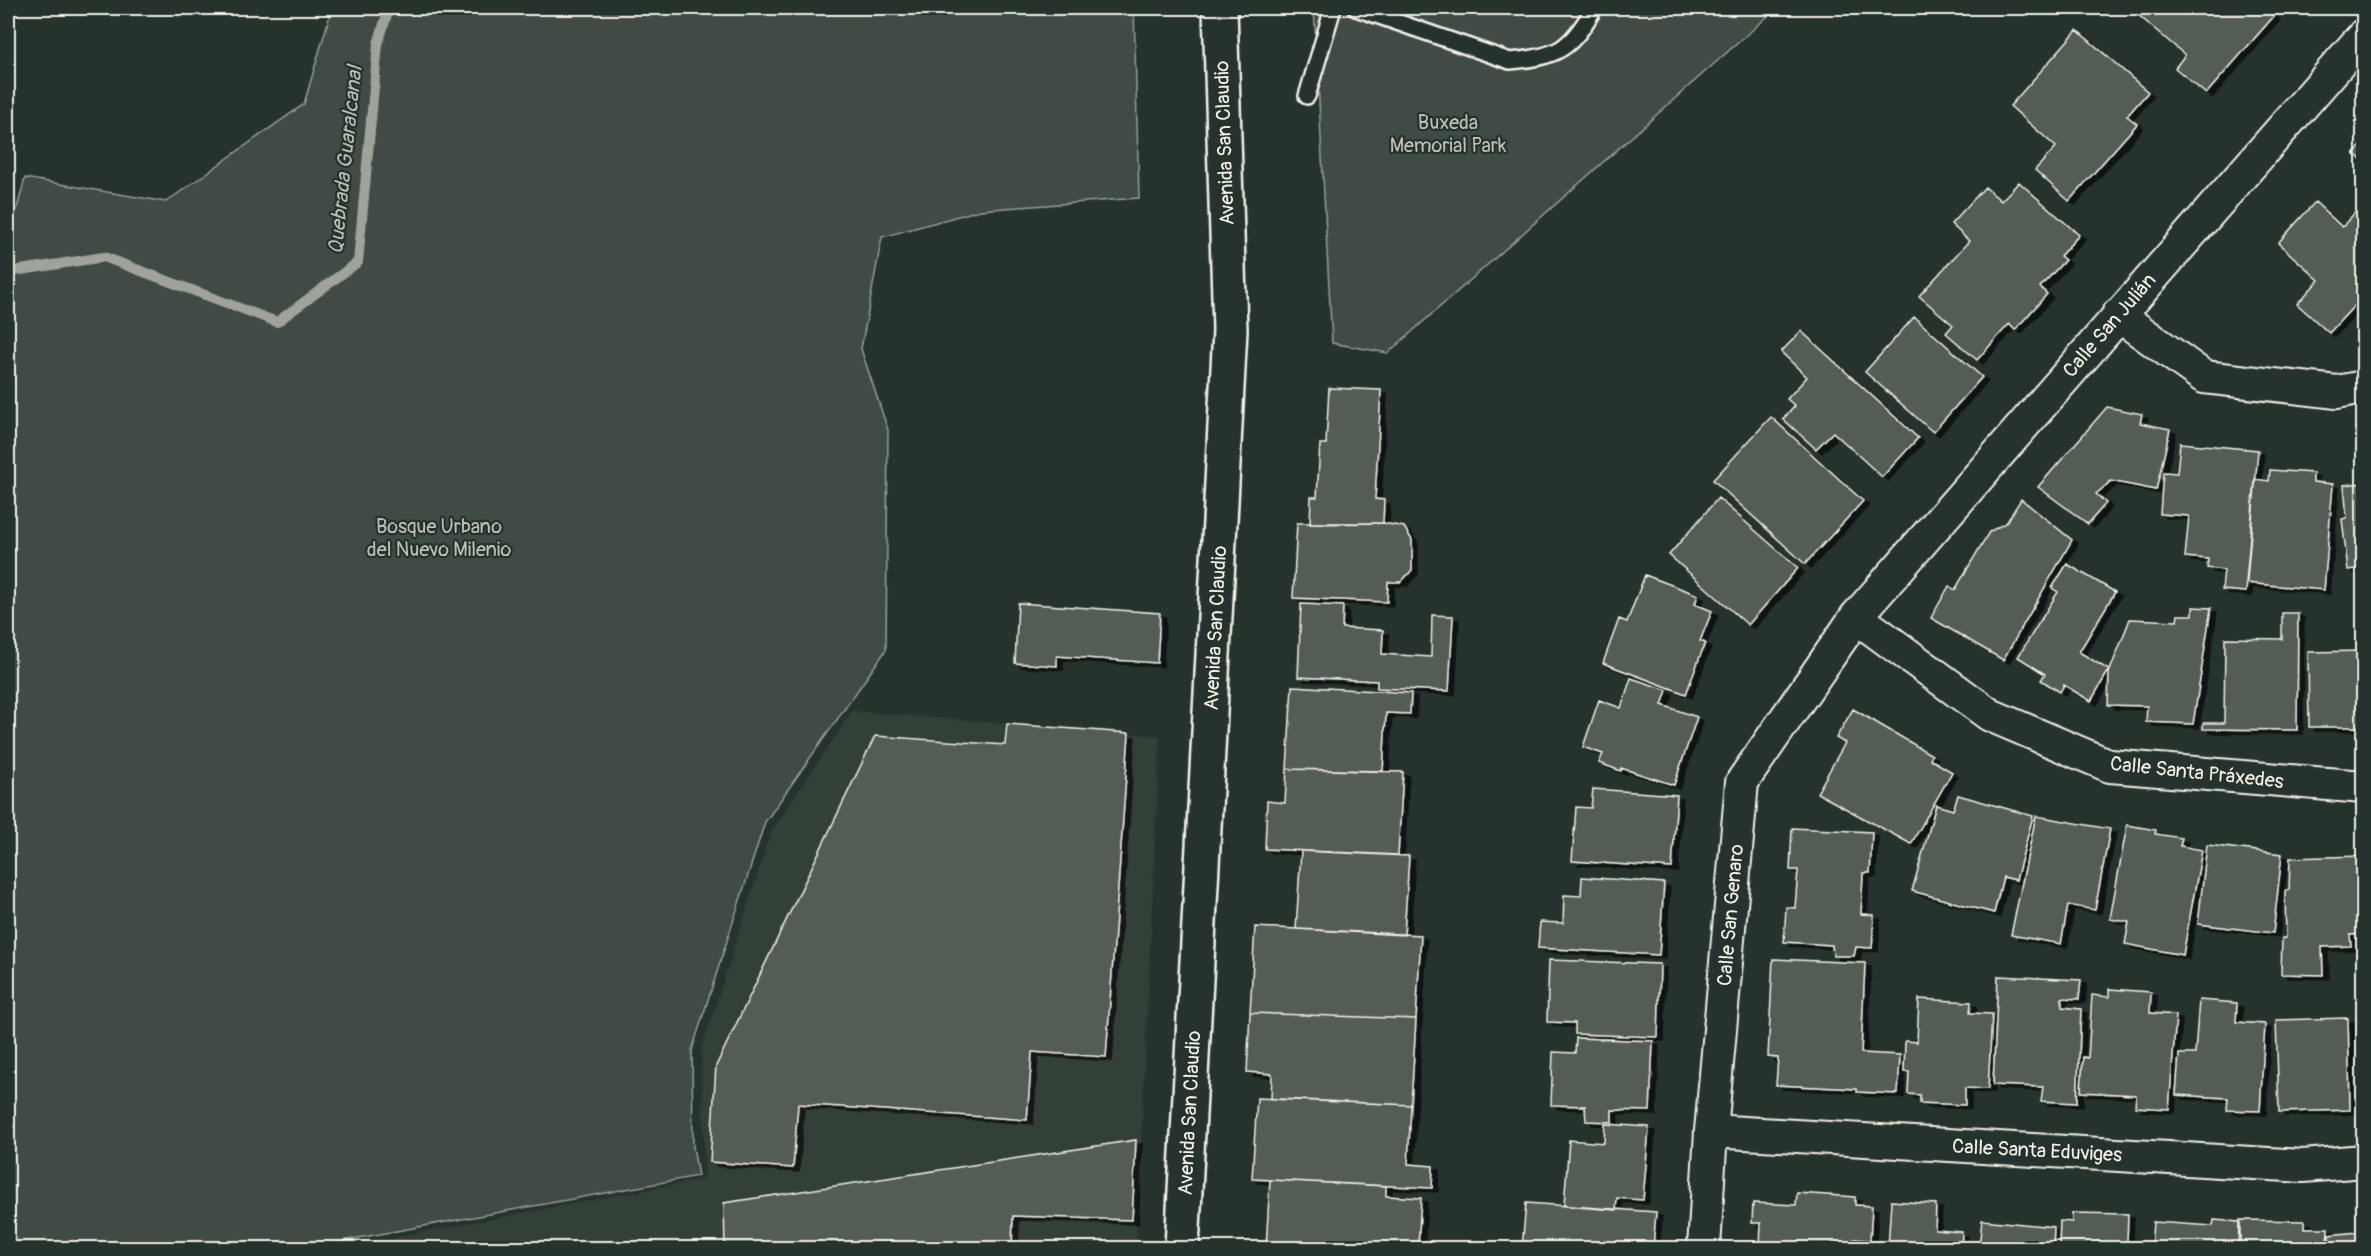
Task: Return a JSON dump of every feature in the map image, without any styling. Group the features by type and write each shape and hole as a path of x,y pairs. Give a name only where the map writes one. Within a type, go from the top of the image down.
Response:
{"street":[{"name":"Avenida San Claudio","path":"1182,1248 1230,330 1220,8"},
{"name":"Calle San Julián","path":"1856,617 2364,35"},
{"path":"2118,315 2204,377 2337,392 2364,387"},
{"name":"Calle Santa Práxedes","path":"1856,617 1990,715 2110,766 2364,787"},
{"name":"Calle San Genaro","path":"1704,1248 1711,1131 1742,782 1856,617"},
{"name":"Calle Santa Eduviges","path":"1711,1131 2303,1166 2364,1161"}],"lane":[{"path":"1307,96 1333,8"},
{"path":"1356,8 1510,61 1537,59 1561,49 1579,34 1594,8"}],"shaded area":[{"path":"852,711 1160,736 1136,1248 375,1248 400,1236 705,1179 701,1051 771,832"}],"green space":[{"name":"Bosque Urbano del Nuevo Milenio","path":"332,8 1134,8 1139,198 980,210 882,237 861,349 888,430 886,650 765,822 692,1050 693,1147 698,1176 342,1241 328,1248 8,1248 8,217 15,216 25,178 166,202 304,104"},
{"name":"Buxeda Memorial Park","path":"1314,8 1777,8 1388,353 1332,343"}],"building":[{"path":"2130,8 2264,8 2274,16 2206,94 2175,68 2185,55"},
{"path":"2077,30 2148,92 2127,116 2137,124 2069,201 2035,170 2056,147 2010,106"},
{"path":"2364,142 2364,161 2354,154"},
{"path":"2019,182 2079,235 2060,256 2065,260 2040,287 2047,294 2015,330 2009,324 1977,360 1946,333 1953,325 1919,296 1969,241 1951,224 1985,187 2001,201"},
{"path":"2315,202 2342,227 2359,208 2364,212 2364,295 2329,333 2297,304 2319,280 2278,243"},
{"path":"1914,317 1982,377 1933,432 1865,372"},
{"path":"1801,331 1918,438 1882,477 1833,432 1816,449 1783,419 1795,406 1787,399 1807,377 1781,352"},
{"path":"1329,388 1381,390 1375,499 1384,500 1383,523 1310,524 1311,497 1317,497 1320,444 1326,444"},
{"path":"2107,407 2142,414 2140,423 2170,429 2156,490 2111,481 2096,494 2106,503 2088,524 2038,487"},
{"path":"1771,417 1863,501 1805,564 1713,480"},
{"path":"2180,443 2258,450 2246,592 2222,590 2224,570 2207,568 2208,559 2185,557 2189,516 2160,514 2163,472 2177,473"},
{"path":"2270,470 2313,473 2313,482 2333,484 2324,590 2246,583 2255,479 2269,481"},
{"path":"2364,483 2364,568 2348,570 2342,519 2347,518 2344,485"},
{"path":"1718,498 1798,568 1748,625 1669,555"},
{"path":"2021,499 2072,540 2003,660 1931,618 1949,586 1955,590 1989,532 2007,522"},
{"path":"1297,523 1383,523 1404,527 1412,540 1412,570 1401,582 1388,582 1387,602 1293,598"},
{"path":"2067,564 2115,592 2079,652 2109,670 2091,701 2064,685 2060,692 2041,680 2045,674 2018,657 2058,592 2052,588"},
{"path":"1645,575 1698,595 1695,604 1712,611 1700,641 1705,643 1686,694 1603,663 1619,619 1627,622"},
{"path":"1018,603 1160,613 1157,663 1057,656 1057,666 1015,663"},
{"path":"1301,604 1343,606 1342,628 1383,630 1382,654 1431,657 1432,615 1453,616 1449,691 1377,688 1377,681 1298,677"},
{"path":"2193,607 2211,608 2193,724 2146,722 2147,706 2108,705 2109,673 2130,619 2177,621 2178,615 2193,615"},
{"path":"2282,613 2298,613 2297,730 2203,729 2203,723 2224,723 2225,638 2282,639"},
{"path":"2364,651 2364,727 2309,727 2308,652"},
{"path":"1631,678 1667,690 1662,705 1697,717 1674,785 1599,763 1603,754 1583,747 1599,700 1621,708"},
{"path":"1292,686 1411,693 1410,714 1386,713 1383,771 1287,769"},
{"path":"1853,709 1932,755 1930,759 1952,772 1911,844 1817,793 1845,743 1836,738"},
{"path":"1007,724 1129,733 1106,1057 1032,1052 1027,1120 798,1104 793,1168 710,1162 716,1066 875,736 1005,745"},
{"path":"1287,769 1403,772 1398,855 1265,849 1267,801 1285,803"},
{"path":"1593,789 1677,795 1672,868 1572,861 1576,807 1591,808"},
{"path":"1958,795 2033,816 2016,880 2003,877 1994,913 1912,891 1936,805 1953,810"},
{"path":"2036,816 2110,829 2095,910 2068,905 2061,944 2011,935"},
{"path":"2127,825 2156,830 2155,834 2182,838 2180,846 2202,850 2183,955 2125,944 2129,922 2110,919"},
{"path":"1792,828 1872,832 1870,873 1863,873 1861,914 1874,915 1872,948 1856,947 1854,956 1833,956 1832,945 1784,942 1786,907 1795,908 1798,870 1790,870"},
{"path":"2207,845 2282,854 2273,933 2198,924"},
{"path":"1301,851 1409,856 1404,935 1296,929"},
{"path":"2364,856 2364,934 2350,935 2351,946 2322,947 2323,975 2281,974 2282,938 2286,938 2285,891 2289,890 2290,858"},
{"path":"1582,877 1664,883 1659,955 1538,948 1540,922 1563,923 1564,895 1581,896"},
{"path":"1255,927 1421,935 1416,1019 1250,1013"},
{"path":"1773,959 1865,963 1861,1053 1900,1055 1898,1094 1857,1092 1857,1089 1776,1085 1778,1058 1768,1057"},
{"path":"1549,960 1660,964 1658,1037 1575,1034 1575,1023 1547,1022"},
{"path":"1998,976 2081,980 2079,999 2062,998 2062,1007 2081,1009 2077,1103 2041,1101 2043,1087 1993,1085"},
{"path":"2109,989 2151,992 2150,1013 2176,1015 2169,1109 2135,1107 2136,1095 2081,1092 2083,1057 2088,1058 2092,995 2109,997"},
{"path":"1919,999 1971,1002 1970,1013 1992,1014 1988,1089 1965,1088 1965,1105 1920,1103 1920,1095 1908,1094 1909,1072 1904,1072 1905,1041 1917,1042"},
{"path":"2199,1000 2237,1003 2236,1022 2265,1024 2260,1111 2227,1110 2228,1098 2176,1095 2179,1054 2195,1054"},
{"path":"1250,1013 1416,1019 1411,1105 1271,1099 1272,1074 1247,1072"},
{"path":"2348,1018 2350,1110 2279,1112 2276,1020"},
{"path":"2364,1025 2364,1101 2362,1102 2360,1026"},
{"path":"1576,1038 1653,1041 1650,1111 1612,1110 1612,1122 1586,1121 1585,1106 1551,1105 1553,1052 1575,1053"},
{"path":"1257,1098 1411,1105 1408,1164 1433,1166 1432,1188 1252,1179"},
{"path":"1605,1124 1649,1127 1643,1200 1617,1198 1616,1210 1564,1206 1569,1140 1604,1143"},
{"path":"1136,1140 1132,1220 1013,1216 1012,1248 725,1248 724,1203"},
{"path":"1270,1180 1386,1186 1386,1196 1421,1198 1418,1248 1266,1248"},
{"path":"1797,1193 1855,1197 1855,1205 1872,1206 1870,1240 1854,1239 1854,1245 1832,1243 1832,1248 1760,1248 1761,1223 1752,1223 1753,1203 1796,1205"},
{"path":"1891,1201 1936,1204 1935,1230 1962,1232 1961,1248 1888,1248"},
{"path":"1526,1203 1656,1212 1653,1248 1522,1248"},
{"path":"2072,1213 2128,1214 2127,1242 2144,1242 2144,1248 2059,1248 2060,1221 2072,1222"},
{"path":"1982,1220 2054,1227 2053,1248 1979,1248"},
{"path":"2214,1220 2239,1222 2238,1248 2151,1248 2153,1222 2213,1226"},
{"path":"2240,1220 2305,1221 2305,1228 2328,1228 2327,1248 2240,1248"},
{"path":"2364,1229 2364,1248 2330,1248 2329,1235 2358,1232"}],"waterway":[{"name":"Quebrada Guaralcanal","path":"8,272 104,257 277,322 358,262 378,44 389,8"}]}
